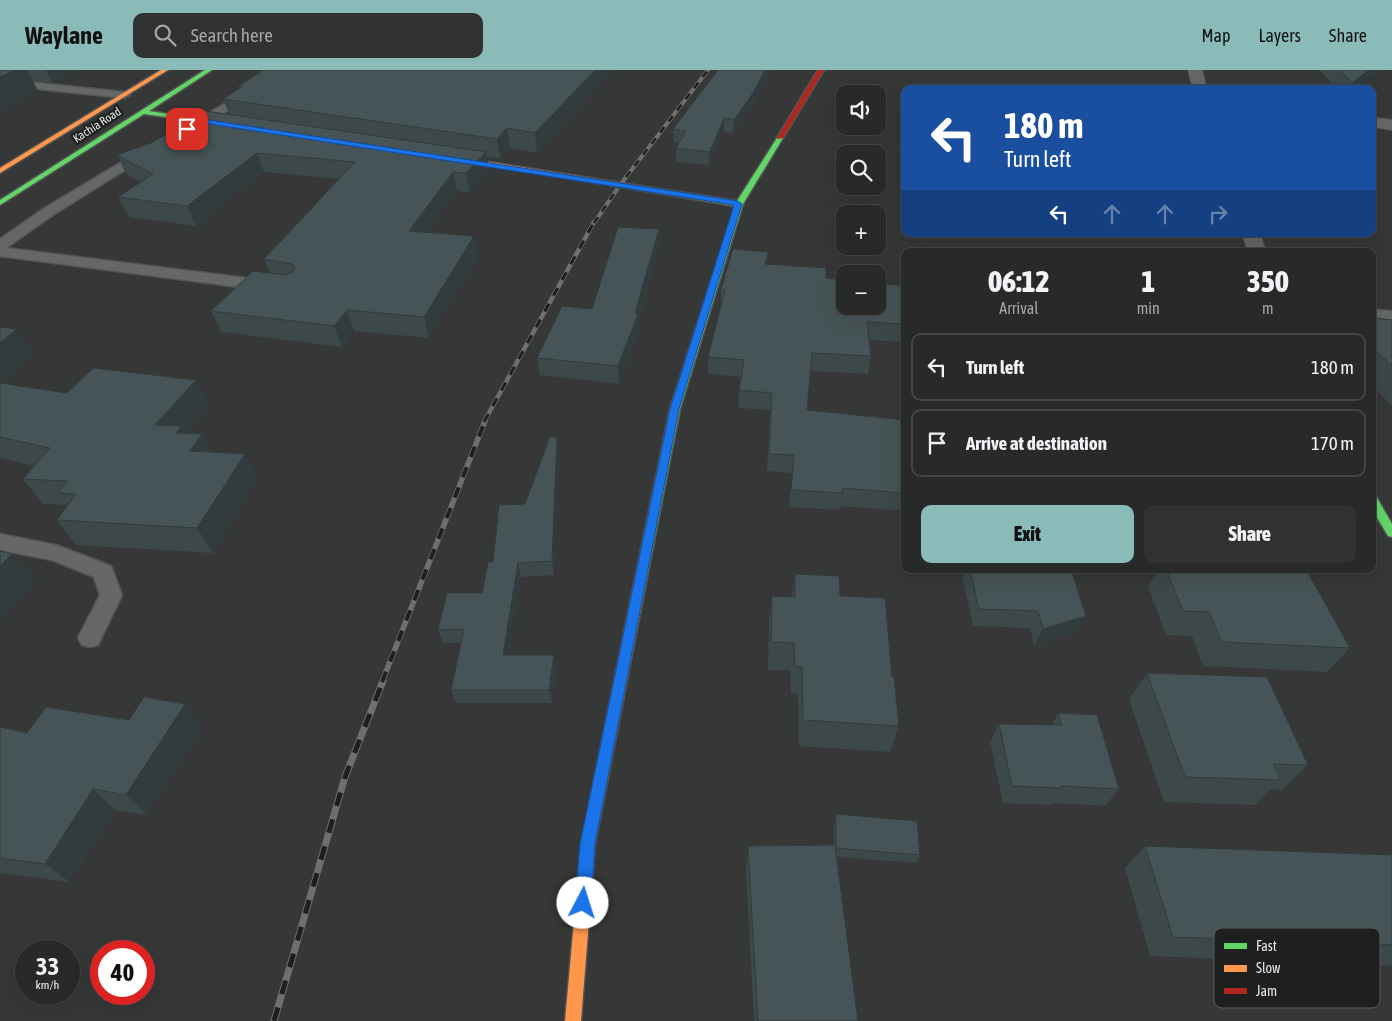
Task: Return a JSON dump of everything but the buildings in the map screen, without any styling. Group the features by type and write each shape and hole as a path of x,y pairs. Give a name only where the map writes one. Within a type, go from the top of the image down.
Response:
{"street":[{"name":"Kachia Road","path":"0,171 165,70"},
{"name":"Kachia Road","path":"0,204 208,70"},
{"path":"573,1021 588,844 674,409 738,204 821,70"},
{"path":"1195,70 1199,85"},
{"path":"143,112 241,127"},
{"path":"1376,123 1392,125"},
{"path":"437,156 738,204"},
{"path":"1376,316 1392,318"},
{"path":"1376,506 1392,533"}],"lane":[{"path":"177,134 270,82 286,70"},
{"path":"0,82 124,95"},
{"path":"0,246 48,212 127,162 160,144"},
{"path":"0,252 283,288"},
{"path":"0,542 56,553 102,572 111,595 90,638"}],"railway":[{"path":"594,223 620,185 708,70"},
{"path":"484,422 594,222"},
{"path":"382,682 485,421"},
{"path":"274,1021 345,777 383,681"}],"traffic: fast":[{"path":"0,203 209,70"},
{"path":"143,112 228,125"},
{"path":"638,593 675,409 739,204 780,138"},
{"path":"640,188 739,204"},
{"path":"1376,506 1392,533"}],"traffic: slow":[{"path":"0,171 165,70"},
{"path":"451,158 640,188"},
{"path":"573,1021 588,844 638,593"}],"traffic: jam":[{"path":"780,138 821,70"}],"route":[{"path":"187,129 202,121 477,162 738,204 674,409 588,844 583,903"}]}
